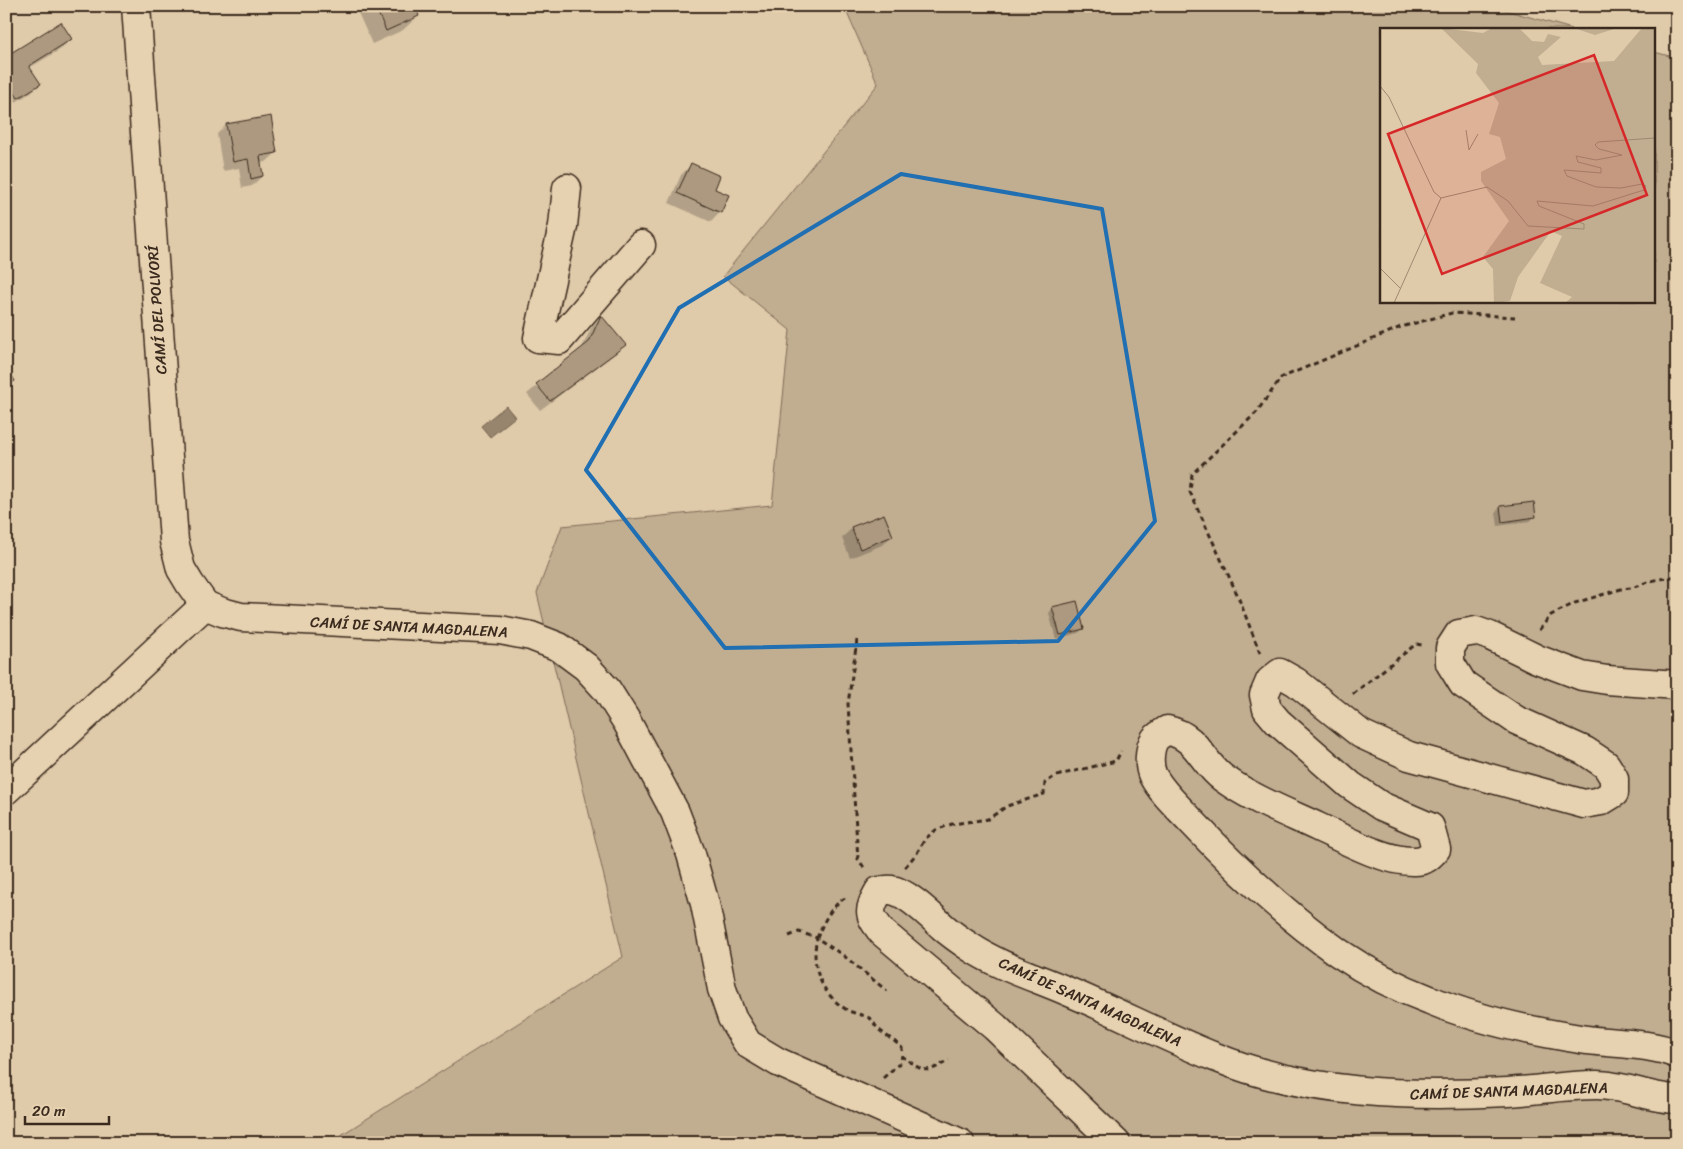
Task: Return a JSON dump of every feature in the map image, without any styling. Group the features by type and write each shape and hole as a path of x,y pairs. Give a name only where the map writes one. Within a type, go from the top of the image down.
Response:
{"street":[{"name":"CAMÍ DEL POLVORÍ","path":"136,6 174,541 181,569 205,605"},
{"path":"567,188 563,226 538,338 559,340 641,245"},
{"path":"6,790 205,605"},
{"name":"CAMÍ DE SANTA MAGDALENA","path":"205,605 241,617 500,630 531,636 559,647 586,667 608,690 675,812 691,854 705,904 722,988 732,1018 748,1044 778,1062 960,1143"},
{"path":"1677,685 1607,680 1582,676 1537,659 1476,631 1459,634 1450,648 1450,663 1462,684 1516,720 1585,751 1606,765 1614,778 1614,793 1601,801 1584,804 1409,756 1361,734 1296,682 1280,673 1270,681 1264,695 1267,709 1308,749 1350,785 1381,806 1430,827 1436,849 1427,859 1413,861 1384,856 1261,801 1221,777 1194,745 1180,733 1167,730 1155,738 1150,755 1152,774 1163,790 1256,888 1310,932 1341,954 1385,980 1430,1001 1512,1027 1581,1039 1663,1048 1677,1054"},
{"path":"891,893 871,905 871,918 882,932 995,1026 1116,1143"},
{"name":"CAMÍ DE SANTA MAGDALENA","path":"891,893 920,905 945,928 972,948 1004,966 1041,979 1215,1058 1262,1074 1331,1088 1373,1093 1449,1095 1599,1085 1628,1089 1656,1097 1677,1099"}],"path":[{"path":"1270,681 1237,594 1190,492 1192,474 1256,412 1281,378 1401,327 1452,313 1515,317"},
{"path":"1540,629 1551,615 1575,603 1620,589 1632,588 1650,581 1677,576"},
{"path":"857,640 848,704 858,859 891,893 908,883 905,868 925,839 936,830 952,824 988,819 1007,806 1044,794 1045,784 1054,777 1116,761 1122,750 1128,747 1150,755"},
{"path":"1332,710 1416,644 1450,648"},
{"path":"789,936 799,932 817,938 844,956 887,991"},
{"path":"817,938 814,964 826,991 837,1003 850,1011 872,1020 878,1029 895,1040 902,1048 902,1056 919,1069 932,1070 949,1060"}],"highlighted area":[{"path":"901,174 1102,209 1155,521 1058,641 725,648 586,470 679,308"}],"shaded area":[{"path":"844,6 1491,6 1568,28 1380,28 1380,302 1656,302 1656,53 1677,58 1677,1143 340,1143 338,1137 623,957 537,593 562,526 772,505 790,330 723,276 878,84"},
{"path":"506,406 515,417 490,437 481,426"}],"building":[{"path":"375,6 415,6 419,16 386,31"},
{"path":"61,22 72,39 29,66 41,84 18,98 6,80 6,56"},
{"path":"271,116 277,153 260,156 263,176 251,179 248,159 233,162 226,124"},
{"path":"691,163 720,176 715,189 729,195 721,213 677,193"},
{"path":"601,315 626,345 550,401 536,384 589,342"},
{"path":"6,366 15,381 6,386"},
{"path":"1534,502 1536,517 1502,522 1500,506"},
{"path":"884,514 893,536 860,549 851,527"},
{"path":"1077,601 1084,629 1060,635 1052,607"}]}
